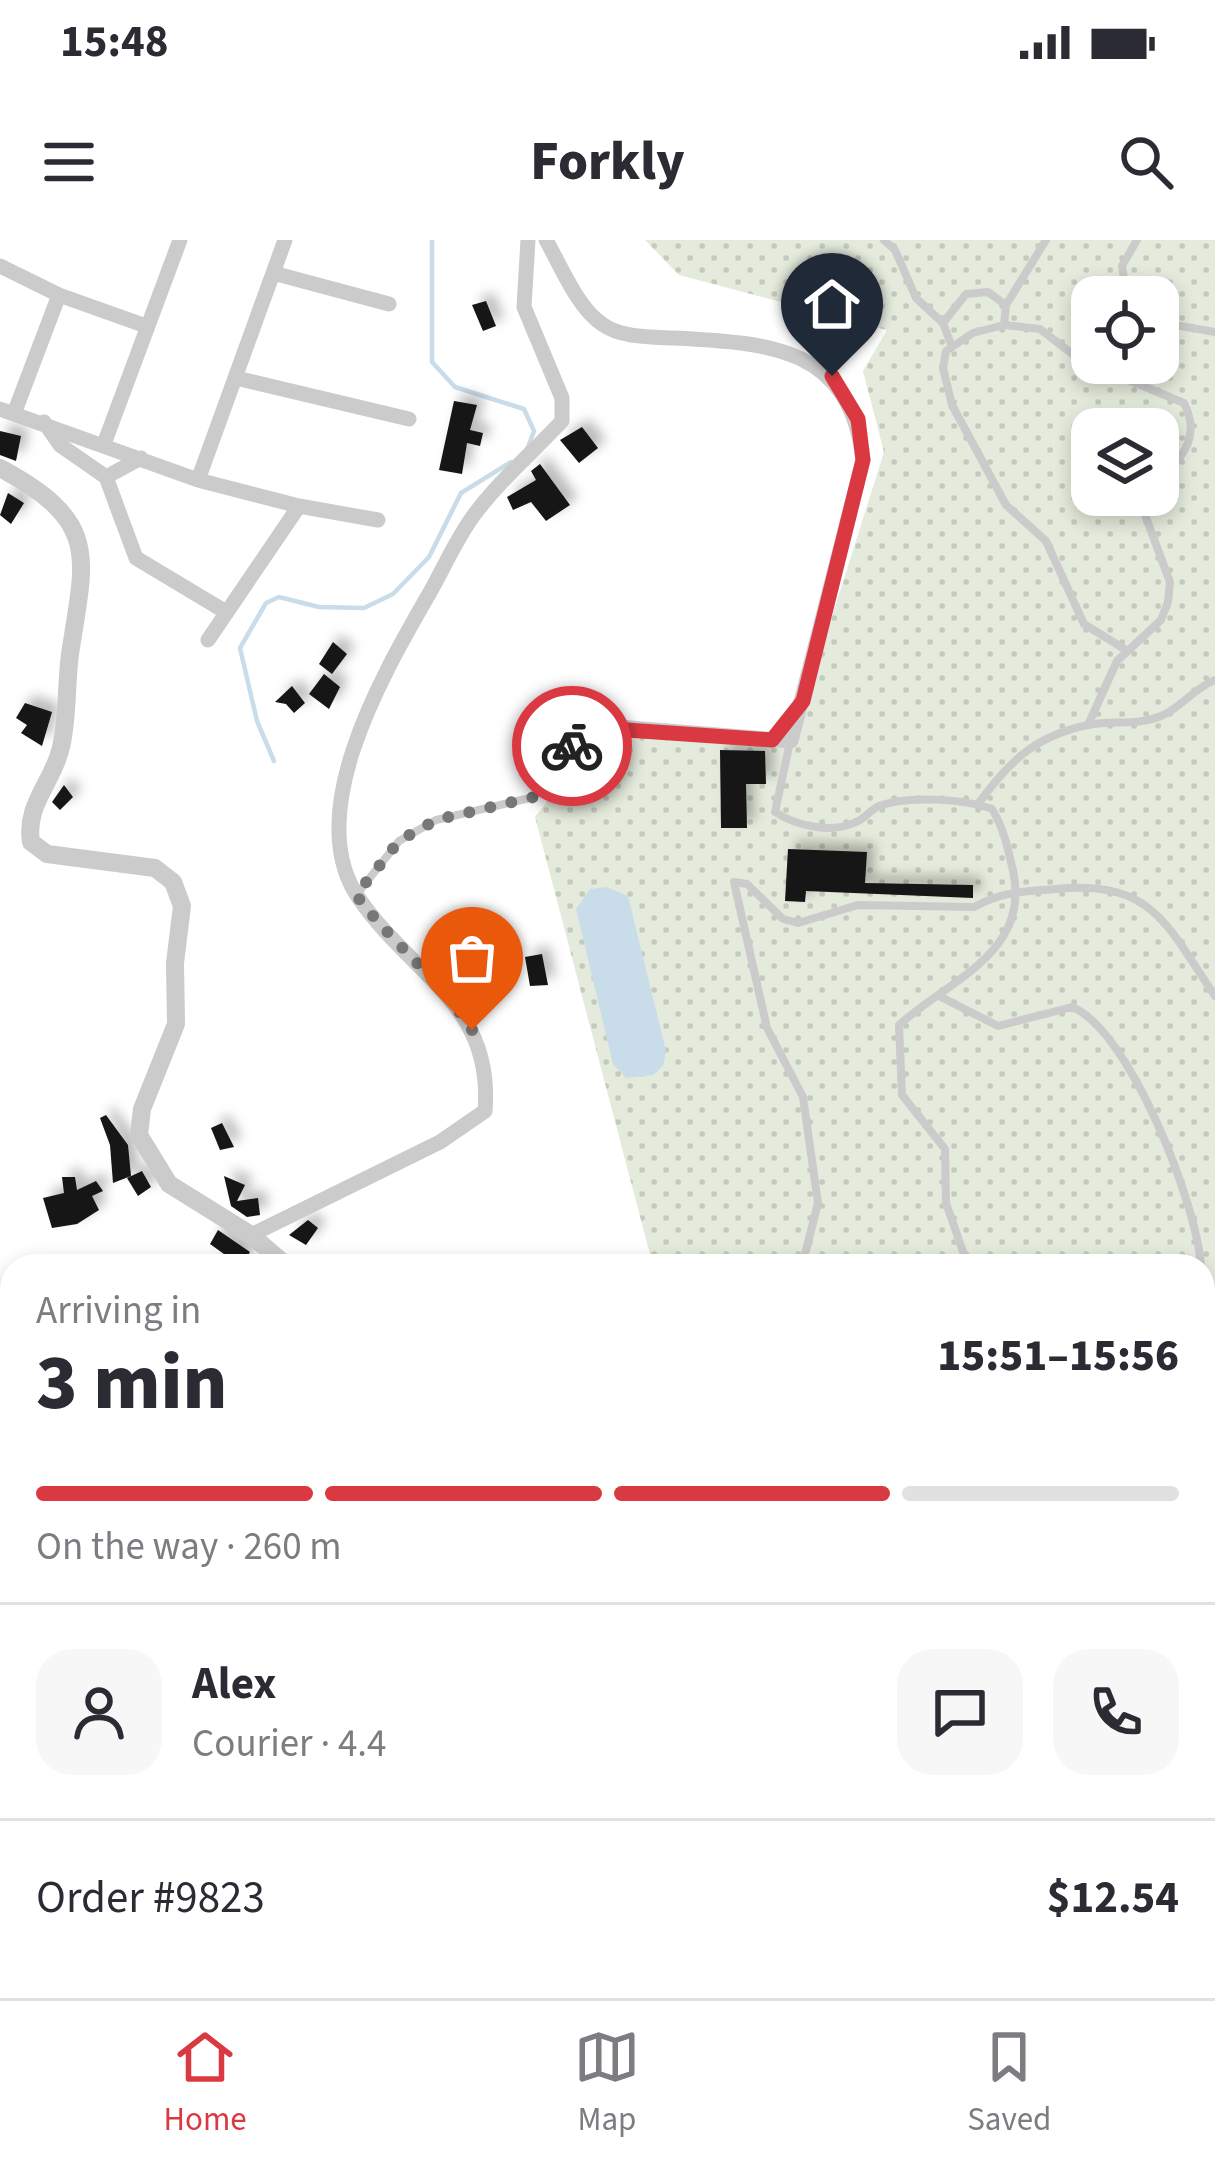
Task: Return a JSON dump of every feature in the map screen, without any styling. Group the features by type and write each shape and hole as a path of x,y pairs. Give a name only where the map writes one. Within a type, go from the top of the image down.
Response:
{"street":[{"path":"104,444 180,240"},
{"path":"198,479 285,240"},
{"path":"251,1235 440,1142 485,1111 488,1074 472,1030 450,995 384,932 356,895 339,851 340,817 375,690 474,515 562,422 562,398 524,308 529,240"},
{"path":"546,240 602,325 634,336 749,342 798,356 832,376 858,419 863,460 790,741 618,727 582,732"},
{"path":"0,266 59,295 146,326"},
{"path":"273,273 389,304"},
{"path":"59,295 8,410 198,479 298,506 379,520"},
{"path":"236,378 409,419"},
{"path":"44,422 60,445 106,477 136,558 226,612"},
{"path":"106,477 141,458"},
{"path":"0,469 43,491 76,534 85,580 65,692 61,749 28,819 31,842 47,854 155,868 173,882 182,906 175,963 176,1024 142,1108 139,1135 169,1184 273,1254"},
{"path":"208,640 298,506"},
{"path":"772,740 803,701"}],"lane":[{"path":"884,240 895,250 916,298 943,323 952,347 943,368 952,405 1006,505 1046,542 1084,624 1126,650"},
{"path":"1004,325 1006,305 1046,240"},
{"path":"1124,276 1122,266 1137,240"},
{"path":"943,323 966,294 988,292 1006,305"},
{"path":"952,347 1004,325 1040,329 1080,360 1184,404 1193,423 1192,441 1179,457"},
{"path":"1179,326 1215,332"},
{"path":"1088,724 1126,650 1161,620 1168,602 1170,582 1145,516"},
{"path":"978,804 1010,760 1088,724 1132,724 1165,715 1215,680"},
{"path":"356,895 399,841 436,820 534,797 582,732"},
{"path":"790,741 775,812 799,827 854,824 880,806 978,804 992,809 1004,830 1018,892 1010,931 939,996 899,1025 902,1095 945,1149 946,1203 964,1254"},
{"path":"805,1254 818,1203 803,1096 767,1028 734,882 747,884 783,919 798,923 858,905 974,907 989,895 1090,886 1128,891 1164,921 1215,996"},
{"path":"939,996 998,1026 1072,1006 1116,1043 1184,1194 1201,1254"}],"green space":[{"path":"645,240 1215,240 1215,1254 650,1254 535,817 599,733 792,743 884,452 863,371 887,330 679,275"}],"water":[{"path":"607,887 628,896 666,1051 663,1066 653,1075 626,1078 613,1064 576,909 590,889"}],"building":[{"path":"486,301 496,326 483,331 472,305"},
{"path":"454,401 477,405 470,430 483,433 480,446 467,443 462,474 439,470"},
{"path":"582,427 598,448 579,463 560,440"},
{"path":"0,431 21,436 16,461 0,455"},
{"path":"540,464 570,505 546,521 531,502 513,510 507,497 536,480 531,471"},
{"path":"8,493 24,503 11,524 0,515"},
{"path":"333,642 347,654 332,674 319,664"},
{"path":"324,674 340,687 329,709 309,694"},
{"path":"292,686 305,703 294,713 286,704 275,702"},
{"path":"25,703 52,712 42,746 21,733 27,725 16,718"},
{"path":"720,750 765,751 766,784 746,784 747,828 721,828"},
{"path":"64,785 73,797 60,810 52,802"},
{"path":"788,849 867,852 865,883 973,885 973,898 806,891 805,902 785,901"},
{"path":"542,954 548,985 530,986 525,957"},
{"path":"106,1115 128,1145 131,1176 113,1183 110,1145 100,1118"},
{"path":"222,1123 234,1147 220,1150 211,1128"},
{"path":"142,1171 151,1187 138,1196 127,1178"},
{"path":"224,1176 245,1185 237,1201 258,1198 260,1215 247,1217 231,1206"},
{"path":"62,1177 75,1177 77,1190 96,1181 103,1191 92,1196 99,1210 77,1224 52,1228 43,1198 64,1193"},
{"path":"308,1220 318,1228 306,1245 289,1235"},
{"path":"218,1230 250,1252 224,1254 210,1244"}],"waterway":[{"path":"432,240 432,362 455,387 524,409 534,431 528,447"},
{"path":"274,761 257,721 240,648 266,603 279,597 319,607 364,608 393,594 429,557 461,493 511,462"}],"way so far":[{"path":"472,1030 450,995 384,932 356,895 399,841 436,820 519,805 534,797 572,746"}],"route":[{"path":"572,746 582,732 618,727 772,740 803,701 863,460 858,419 832,376"}]}
